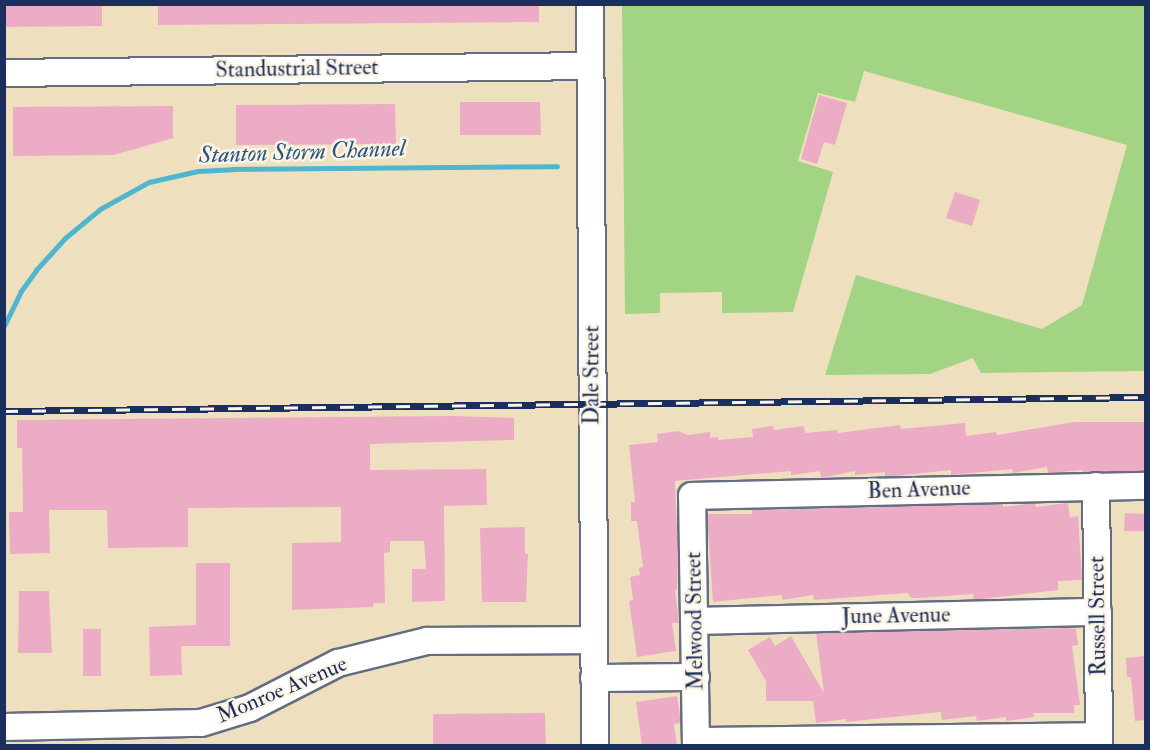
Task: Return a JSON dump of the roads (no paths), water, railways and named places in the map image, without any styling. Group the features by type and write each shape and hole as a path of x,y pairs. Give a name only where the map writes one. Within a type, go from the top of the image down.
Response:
{"street":[{"name":"Dale Street","path":"590,4 595,746"},
{"name":"Standustrial Street","path":"4,73 590,66"},
{"name":"Russell Street","path":"1096,486 1099,741"},
{"name":"Ben Avenue","path":"692,496 1146,486"},
{"name":"Melwood Street","path":"692,496 696,743"},
{"name":"June Avenue","path":"695,621 1098,612"},
{"name":"Monroe Avenue","path":"4,727 201,723 250,708 338,663 427,641 594,640"},
{"path":"594,678 696,677"},
{"path":"696,743 1099,741"}],"waterway":[{"name":"Stanton Storm Channel","path":"4,326 21,291 36,270 65,238 100,209 149,182 198,171 232,169 557,166"}],"railway":[{"path":"4,411 1146,397"}]}
